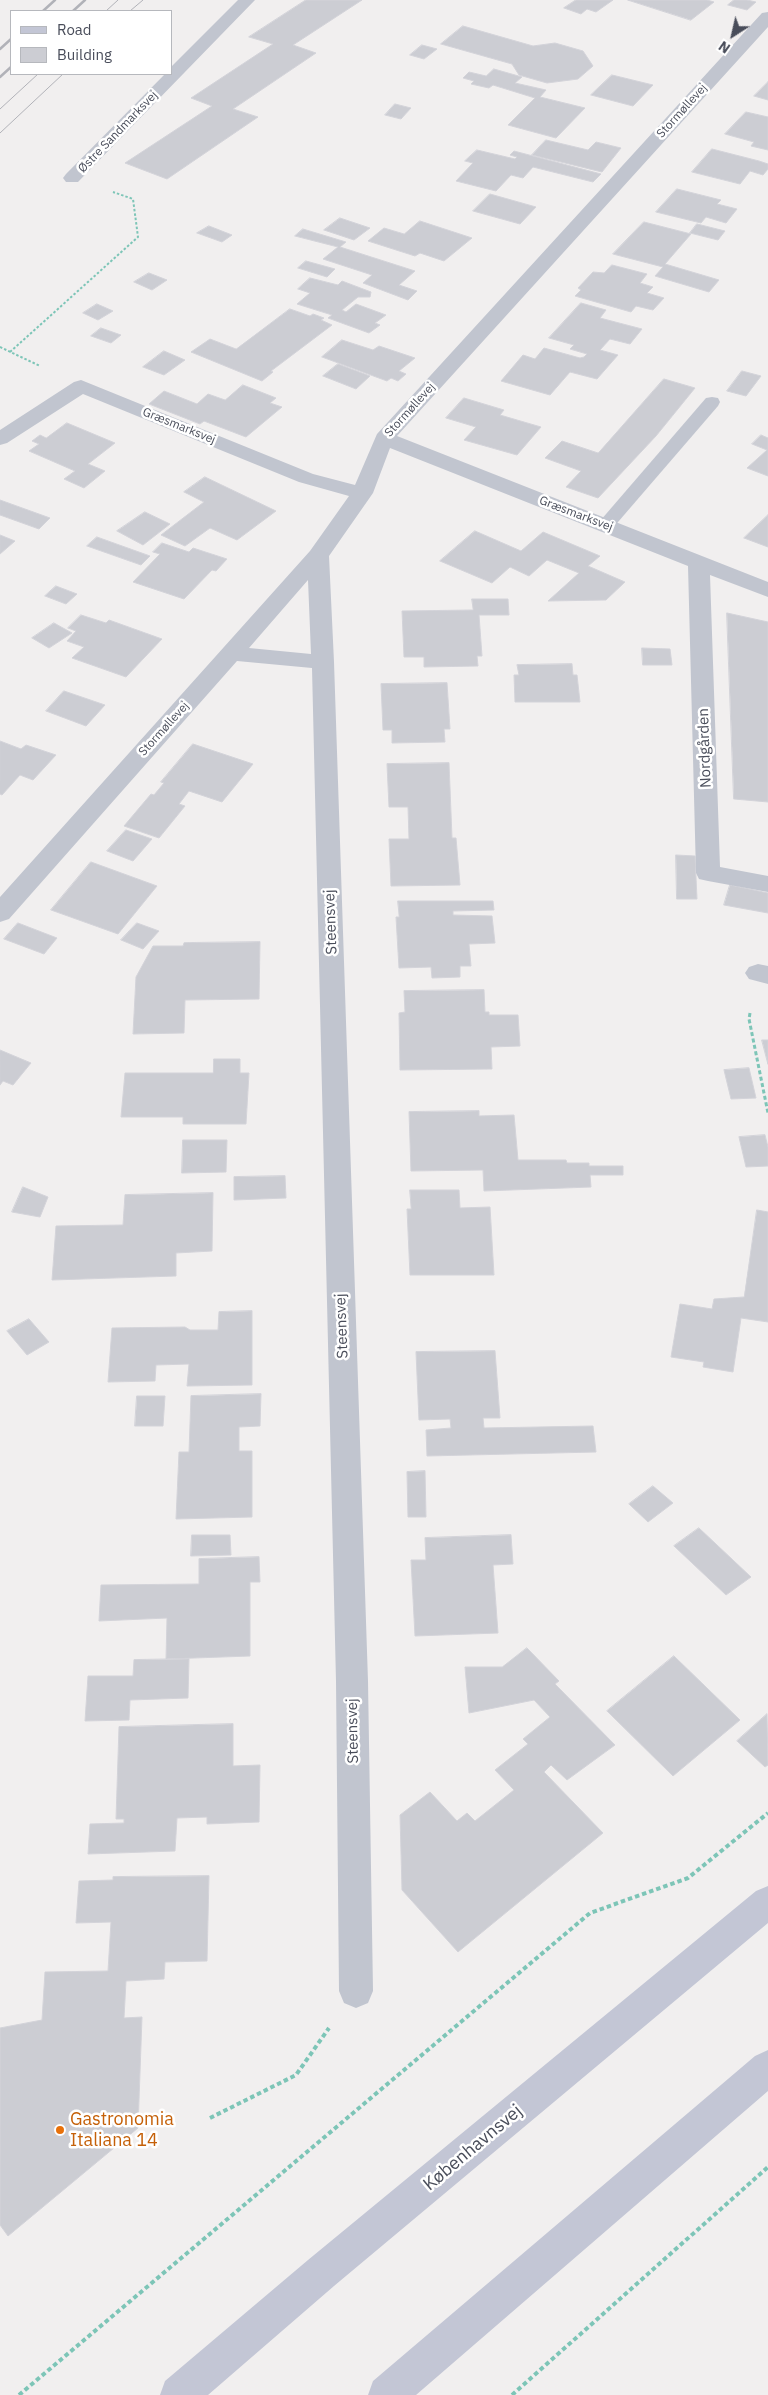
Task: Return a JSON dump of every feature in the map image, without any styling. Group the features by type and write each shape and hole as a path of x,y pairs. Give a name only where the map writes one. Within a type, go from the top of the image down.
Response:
{"main road":[{"name":"Københavnsvej","path":"179,2395 344,2254 768,1902"},
{"path":"387,2395 768,2068"}],"street":[{"name":"Østre Sandmarksvej","path":"72,178 247,0"},
{"name":"Stormøllevej","path":"0,913 318,556 362,493 384,438 768,17"},
{"name":"Græsmarksvej","path":"0,439 81,386 306,478 362,493"},
{"name":"Græsmarksvej","path":"384,438 768,590"},
{"name":"Steensvej","path":"318,556 323,662 352,1681 356,1991"},
{"name":"Nordgården","path":"699,562 708,873 768,884"},
{"path":"232,653 323,662"}],"lane":[{"path":"606,525 712,402"}],"path":[{"path":"10,352 138,237 133,199 72,178"},
{"path":"763,974 749,1019 768,1113"},
{"path":"19,2395 590,1913 688,1878 768,1812"},
{"path":"210,2118 296,2075 356,1991"},
{"path":"512,2395 768,2167"}],"building":[{"path":"306,0 362,0 293,45 316,53 233,109 258,117 167,179 125,163 212,106 191,98 273,44 249,37"},
{"path":"576,0 613,0 596,12 587,9 581,14 564,8"},
{"path":"628,0 707,0 714,2 691,20"},
{"path":"734,0 756,2 747,10 728,5"},
{"path":"463,26 533,46 555,43 583,51 593,66 578,79 547,83 519,75 512,64 441,44"},
{"path":"422,45 437,49 424,59 410,55"},
{"path":"494,69 522,77 515,83 546,90 540,97 585,108 556,138 508,125 535,98 493,85 489,88 471,84 474,81 463,78 469,72 486,76"},
{"path":"612,75 653,85 633,106 591,95"},
{"path":"768,82 768,100 754,96"},
{"path":"395,104 411,108 401,119 385,115"},
{"path":"746,112 768,117 768,150 751,146 754,142 725,134"},
{"path":"546,140 588,150 596,142 621,148 602,172 532,155"},
{"path":"712,149 768,164 768,169 763,175 750,171 740,184 692,172"},
{"path":"477,150 515,159 517,157 510,155 514,151 601,174 593,182 533,167 523,178 511,175 496,191 456,181 473,163 465,161"},
{"path":"677,189 721,200 717,204 737,209 726,223 706,217 701,223 656,212"},
{"path":"490,194 536,207 520,224 473,211"},
{"path":"340,218 370,228 354,240 324,230"},
{"path":"420,221 472,238 444,261 420,253 415,256 368,241 384,228 404,234"},
{"path":"644,222 691,234 665,264 719,280 709,292 655,276 663,267 613,254"},
{"path":"697,224 725,231 718,240 690,233"},
{"path":"209,226 232,235 222,242 197,233"},
{"path":"303,229 346,242 340,247 415,271 399,285 417,291 408,300 363,283 372,275 323,259 338,247 295,236"},
{"path":"306,261 335,269 327,277 298,268"},
{"path":"612,265 647,274 640,283 653,287 647,293 664,298 653,310 636,306 631,312 575,296 581,290 578,288 593,272 604,273"},
{"path":"149,273 167,280 152,290 134,282"},
{"path":"310,278 338,285 342,281 371,292 370,297 358,297 342,310 346,312 356,304 386,315 375,323 380,325 369,333 328,318 332,315 297,304 310,293 298,289"},
{"path":"581,303 606,310 600,318 642,329 630,344 610,339 600,350 618,355 597,379 570,372 550,395 501,381 523,355 535,359 544,348 580,358 584,357 587,354 570,349 574,345 549,338"},
{"path":"97,304 113,311 98,320 83,313"},
{"path":"290,309 310,316 313,314 324,318 321,320 332,325 271,371 273,372 262,381 191,352 210,339 236,349"},
{"path":"101,328 121,335 111,343 91,336"},
{"path":"342,340 373,350 379,346 415,358 399,371 406,374 398,381 391,378 387,381 322,357"},
{"path":"164,351 185,360 164,375 143,367"},
{"path":"338,364 370,376 356,389 323,376"},
{"path":"742,371 761,376 746,396 727,391"},
{"path":"664,379 695,388 656,436 598,498 566,487 581,471 545,458 562,441 598,453"},
{"path":"243,385 276,398 270,403 282,407 246,437 204,421 200,424 149,404 164,391 197,404 208,394 225,400"},
{"path":"464,398 504,410 500,415 541,427 517,455 464,440 476,427 446,418"},
{"path":"67,423 115,443 88,464 105,471 84,488 64,479 75,471 29,451 39,444 32,441 40,435 46,438"},
{"path":"761,435 768,438 768,476 747,468 767,450 752,444"},
{"path":"205,477 276,511 237,540 210,528 185,546 161,535 204,502 184,492"},
{"path":"0,500 50,518 39,529 0,515"},
{"path":"145,512 170,524 143,545 117,531"},
{"path":"768,515 768,547 744,538"},
{"path":"475,531 521,551 543,532 600,556 588,566 625,582 606,600 548,601 579,573 547,560 529,576 510,567 492,583 440,561"},
{"path":"0,535 15,541 0,554"},
{"path":"97,537 150,556 141,565 87,546"},
{"path":"162,543 189,552 193,548 227,559 216,571 212,570 184,599 133,582 160,554 153,552"},
{"path":"56,586 77,594 66,604 45,596"},
{"path":"472,599 508,599 509,615 479,615 482,656 477,656 478,666 424,667 424,657 404,657 402,611 473,610"},
{"path":"727,613 768,622 768,802 734,799"},
{"path":"81,615 106,623 109,620 162,639 126,677 72,658 84,647 67,641 76,631 68,628"},
{"path":"54,623 72,633 49,648 32,638"},
{"path":"642,648 670,649 672,665 643,665"},
{"path":"572,664 573,675 577,675 580,702 515,702 514,675 519,675 517,665"},
{"path":"447,683 450,729 444,729 445,742 392,743 392,730 383,730 381,684"},
{"path":"64,691 105,705 86,726 46,711"},
{"path":"0,741 21,749 26,745 56,755 33,780 20,775 2,795 0,794"},
{"path":"193,744 253,764 222,802 189,791 179,804 185,806 159,838 124,826 151,794 154,795 164,783 161,782"},
{"path":"449,763 452,838 456,838 460,885 391,886 389,839 409,839 408,807 389,807 387,764"},
{"path":"126,830 152,839 133,861 107,851"},
{"path":"676,855 695,856 697,899 677,899"},
{"path":"91,862 157,886 118,934 51,910"},
{"path":"730,885 768,893 768,913 724,905"},
{"path":"398,901 493,901 494,910 453,911 453,915 492,916 495,943 469,944 471,966 460,966 460,977 432,978 431,967 399,968 396,917 399,917"},
{"path":"18,923 57,938 44,954 4,939"},
{"path":"137,923 159,931 143,949 121,940"},
{"path":"260,942 259,999 185,1000 184,1033 133,1034 136,977 153,946 183,946 184,943"},
{"path":"484,990 485,1012 489,1012 489,1015 518,1015 520,1046 491,1047 492,1069 400,1070 399,1013 405,1012 404,991"},
{"path":"762,1040 768,1040 768,1064"},
{"path":"0,1050 31,1063 13,1085 3,1081 0,1085"},
{"path":"214,1059 240,1059 240,1073 249,1073 246,1124 183,1124 183,1117 121,1117 125,1073 213,1073"},
{"path":"749,1068 756,1098 731,1099 724,1070"},
{"path":"479,1111 479,1116 514,1115 518,1160 566,1160 567,1163 589,1163 589,1166 623,1166 623,1175 590,1175 591,1187 484,1191 483,1170 411,1171 409,1112"},
{"path":"765,1135 768,1147 768,1166 746,1167 739,1137"},
{"path":"183,1140 227,1140 226,1172 182,1173"},
{"path":"285,1176 286,1198 234,1200 234,1177"},
{"path":"23,1187 48,1197 40,1217 12,1212"},
{"path":"410,1190 459,1190 460,1208 490,1207 494,1275 410,1275 407,1209 411,1209"},
{"path":"213,1193 212,1251 176,1253 176,1276 52,1280 56,1226 123,1225 125,1195"},
{"path":"757,1210 768,1212 768,1322 741,1318 733,1372 703,1367 704,1362 671,1357 680,1304 712,1309 714,1299 744,1297"},
{"path":"252,1311 252,1385 187,1386 189,1364 156,1365 155,1381 108,1382 112,1328 185,1327 190,1330 218,1330 219,1312"},
{"path":"29,1319 49,1342 27,1355 7,1331"},
{"path":"495,1351 500,1418 483,1418 484,1428 593,1426 596,1452 427,1456 426,1430 451,1428 450,1419 419,1420 416,1352"},
{"path":"261,1394 260,1426 239,1427 239,1451 252,1451 252,1517 176,1519 179,1452 189,1452 191,1396"},
{"path":"137,1396 165,1396 163,1426 135,1426"},
{"path":"425,1471 426,1517 408,1517 407,1472"},
{"path":"653,1486 673,1503 648,1522 629,1504"},
{"path":"699,1528 751,1577 726,1595 674,1546"},
{"path":"192,1535 230,1535 231,1555 191,1556"},
{"path":"511,1535 513,1564 493,1565 498,1633 415,1636 411,1560 426,1560 425,1538"},
{"path":"259,1557 260,1582 250,1582 250,1656 166,1659 167,1618 99,1621 101,1585 199,1584 199,1559"},
{"path":"527,1648 559,1681 555,1684 615,1745 567,1780 551,1765 544,1772 603,1833 458,1952 402,1890 400,1815 430,1792 457,1821 467,1813 475,1821 514,1790 495,1770 528,1744 523,1739 550,1717 534,1700 469,1713 465,1667 502,1667"},
{"path":"674,1656 740,1720 673,1776 607,1711"},
{"path":"189,1659 188,1698 130,1700 129,1720 85,1721 88,1676 133,1676 134,1660"},
{"path":"767,1714 768,1765 765,1767 737,1741"},
{"path":"233,1724 233,1766 260,1765 259,1822 207,1824 207,1817 177,1818 175,1851 88,1854 90,1824 124,1823 124,1819 116,1819 119,1727"},
{"path":"209,1876 207,1961 165,1962 164,1979 126,1981 124,2018 142,2017 138,2128 8,2236 0,2225 0,2028 42,2020 45,1972 108,1971 111,1922 76,1923 79,1881 113,1880 113,1877"}],"tram line":[{"path":"107,10 118,0"},
{"path":"131,10 143,0"},
{"path":"0,109 37,75"},
{"path":"0,133 62,75"}],"railway":[{"path":"44,10 55,0"},
{"path":"74,10 85,0"},
{"path":"0,49 10,40"},
{"path":"0,77 10,68"}],"place":[{"name":"Gastronomia Italiana 14","path":"60,2130"}]}
